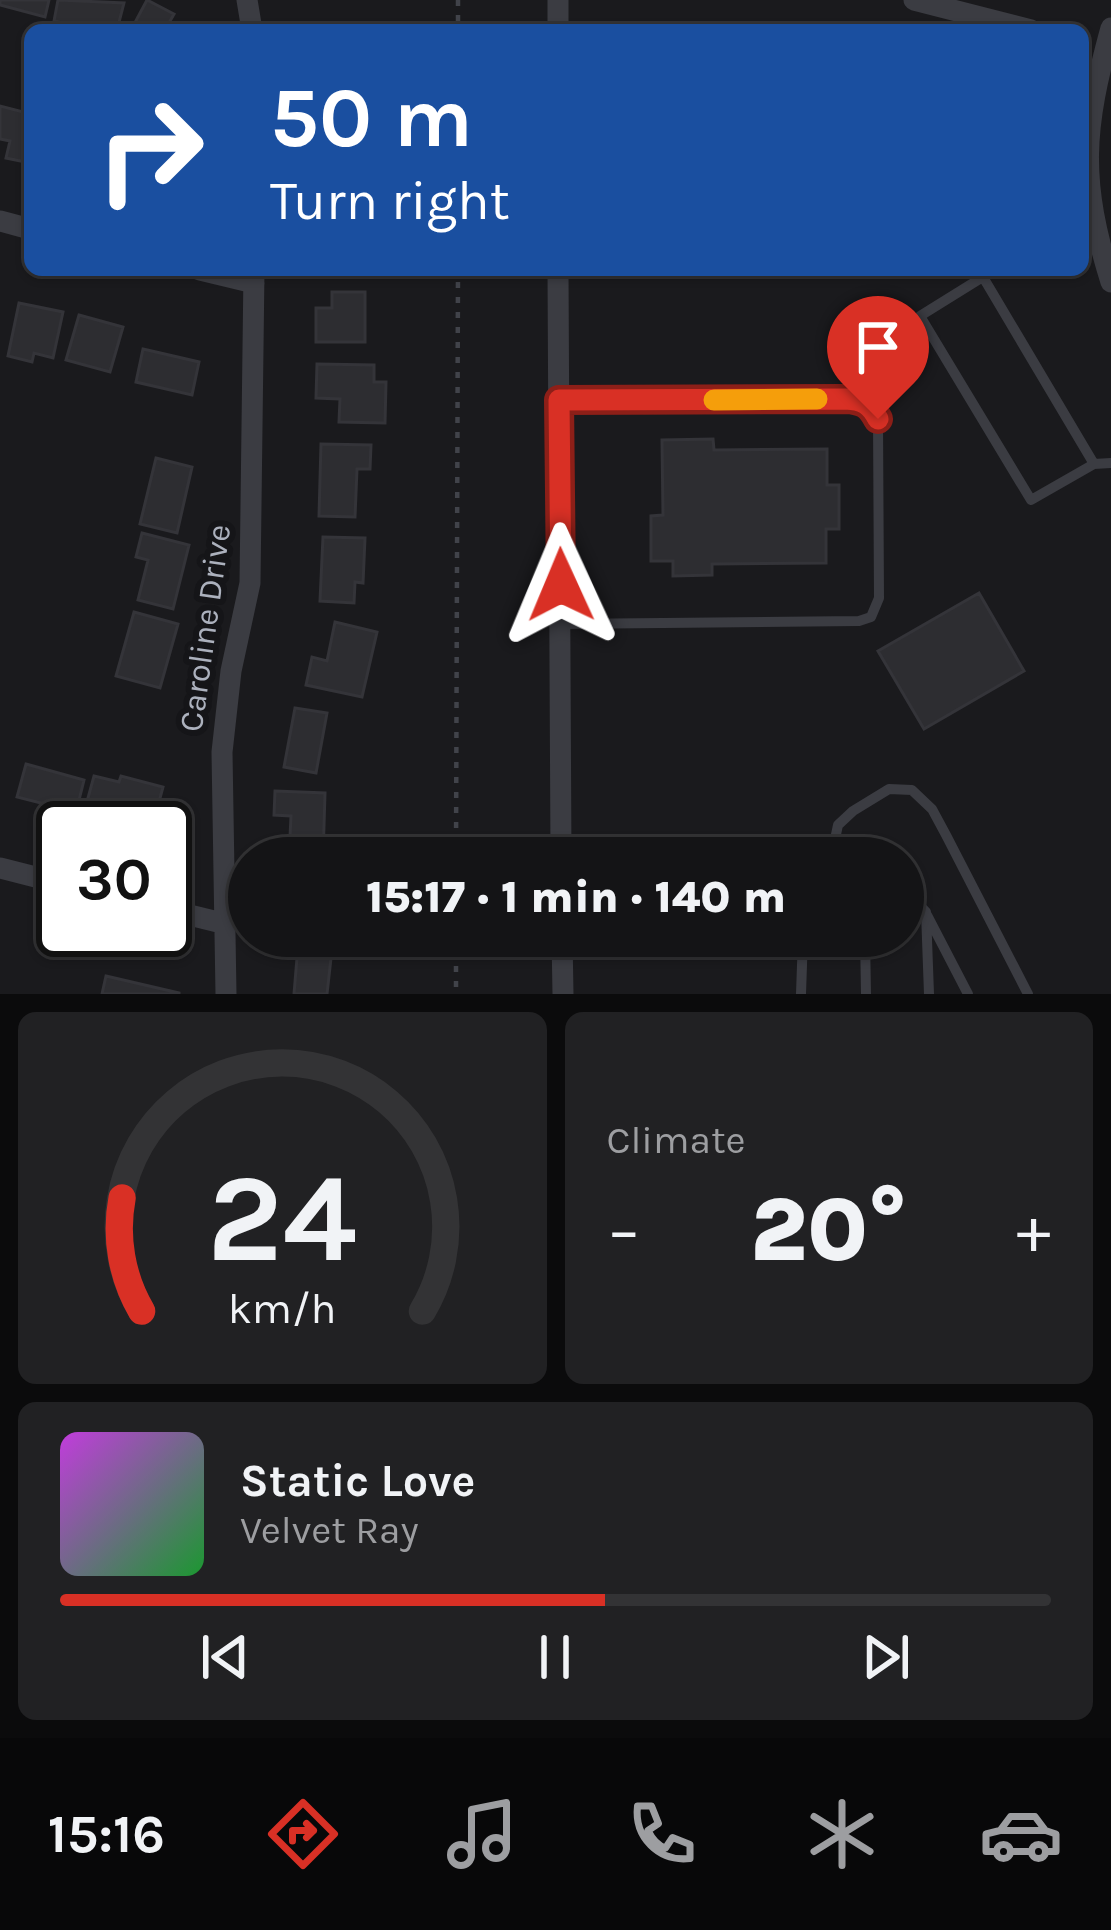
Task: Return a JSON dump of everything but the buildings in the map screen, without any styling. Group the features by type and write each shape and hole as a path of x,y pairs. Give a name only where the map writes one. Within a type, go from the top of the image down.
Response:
{"street":[{"path":"914,0 1008,24"},
{"path":"1089,121 1103,43"},
{"path":"1089,215 1111,282"},
{"path":"558,276 561,837"},
{"name":"Caroline Drive","path":"226,994 222,752 231,671 250,583 254,277"},
{"path":"0,868 36,877"},
{"path":"192,916 226,924"},
{"path":"562,957 563,994"}],"lane":[{"path":"984,276 920,316 1031,500 1094,464 1111,463"},
{"path":"991,276 1094,464"},
{"path":"559,400 861,400 878,419 879,598 872,617 859,621 561,624"},
{"path":"835,837 838,825 889,789 912,790 932,809 1028,994"},
{"path":"926,912 929,994"},
{"path":"926,912 968,994"},
{"path":"801,994 802,957"},
{"path":"866,957 866,994"}],"path":[{"path":"456,837 458,276"},
{"path":"456,957 456,994"}],"slow traffic":[{"path":"714,400 817,399"}],"route":[{"path":"561,585 559,400 846,399 861,400 878,419"}]}
